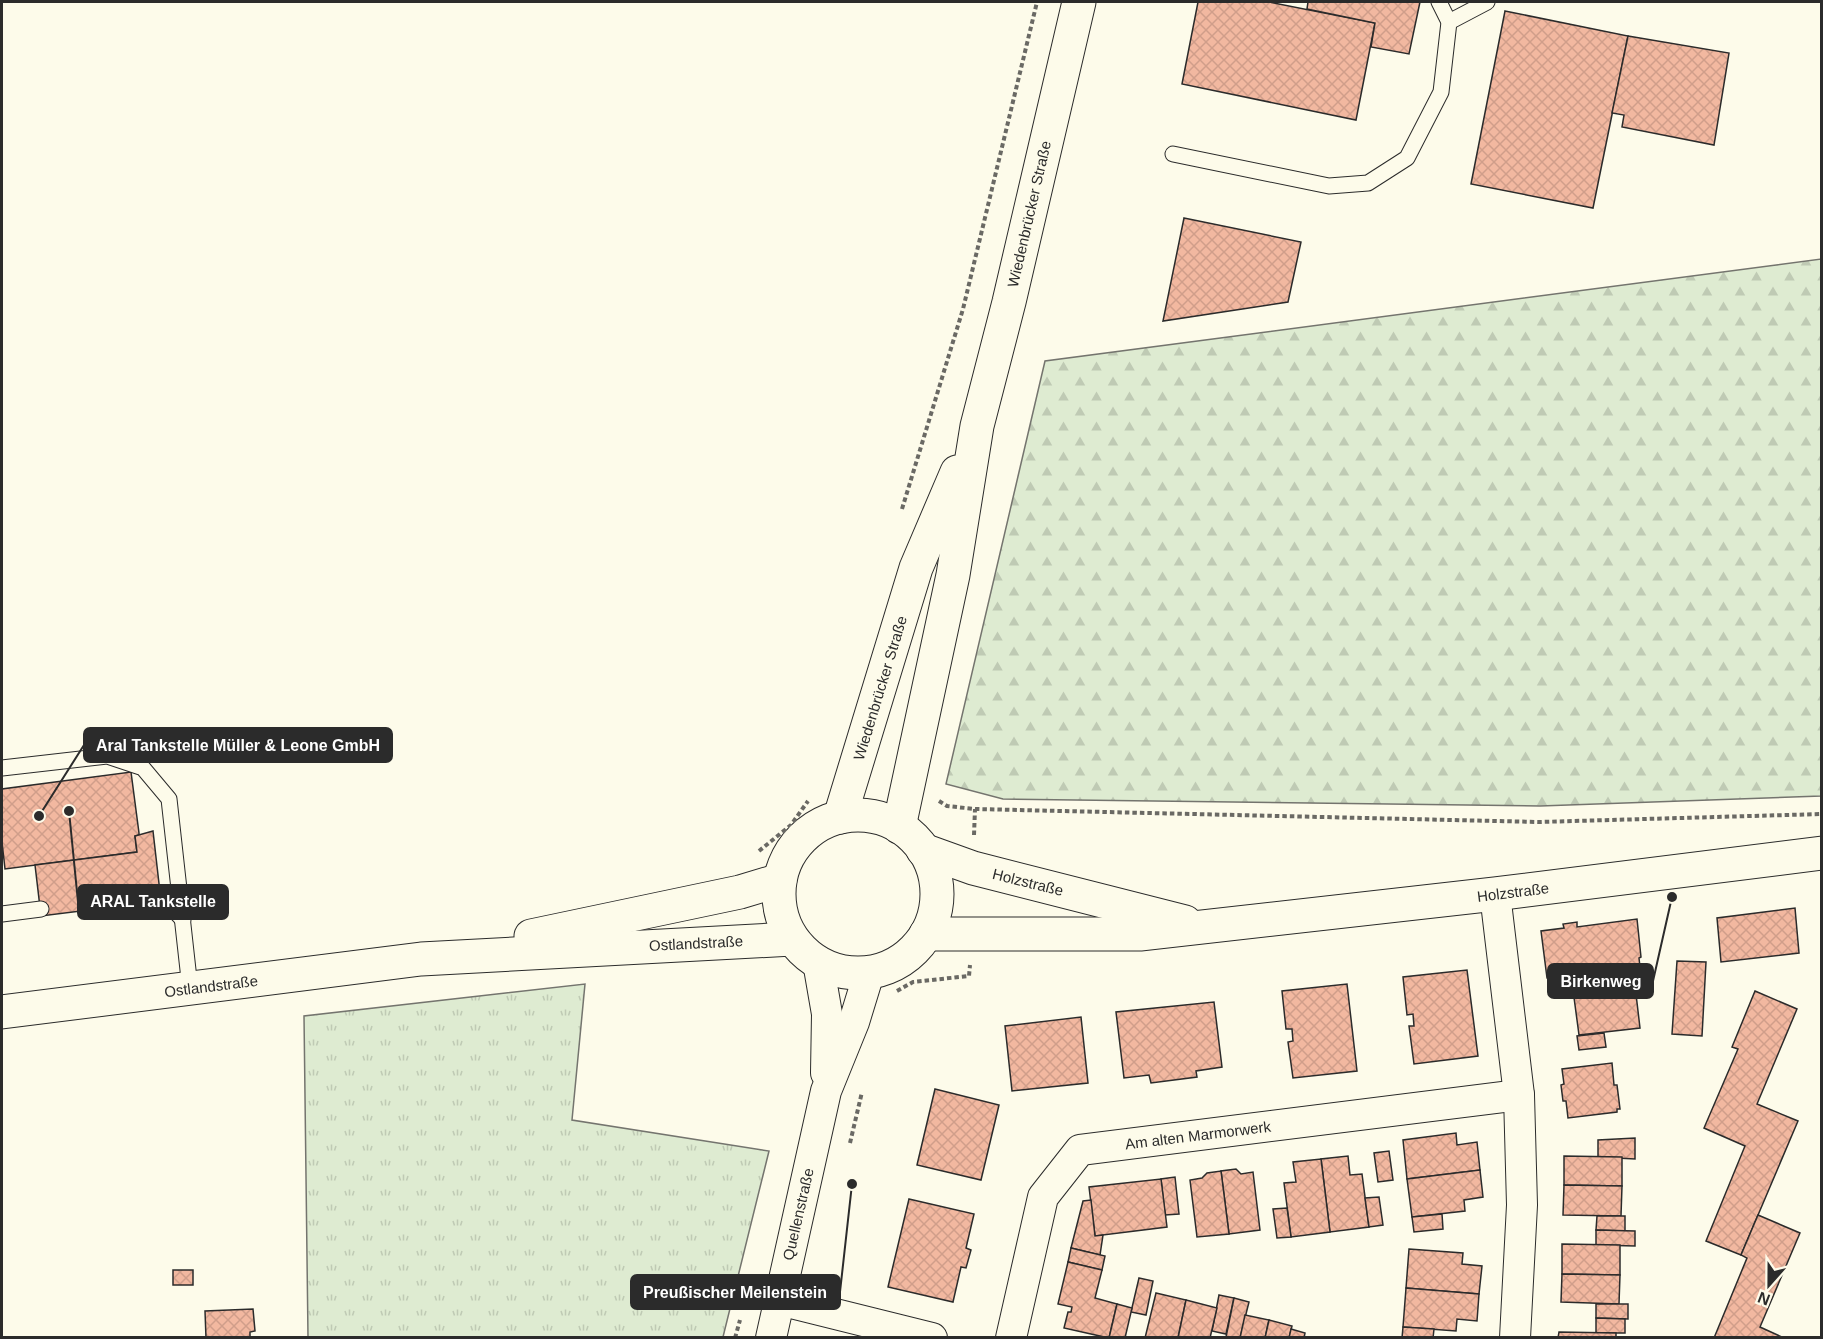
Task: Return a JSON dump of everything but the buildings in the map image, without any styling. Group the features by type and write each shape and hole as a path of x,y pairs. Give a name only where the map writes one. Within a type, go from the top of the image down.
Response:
{"main road":[{"name":"Wiedenbrücker Straße","path":"899,826 953,575 976,426 1009,302 1079,2"},
{"name":"Wiedenbrücker Straße","path":"840,817 916,568 976,426"},
{"path":"871,816 899,826 924,850 933,870 937,892 935,914 926,934 916,948 902,960 869,973 834,970 818,962 792,939 780,910 780,880 785,862 795,847 815,828 840,817 871,816"},
{"name":"Holzstraße","path":"924,850 973,868 1204,927"},
{"name":"Holzstraße","path":"926,934 1140,934 1495,894 1821,853"},
{"name":"Ostlandstraße","path":"421,959 740,892 780,880"},
{"name":"Ostlandstraße","path":"2,1012 421,959 792,939"}],"street":[{"path":"1495,894 1519,1095 1522,1205 1515,1338"},
{"name":"Quellenstraße","path":"818,962 826,1014 826,1091"},
{"name":"Quellenstraße","path":"771,1338 826,1091 854,1022 869,973"},
{"name":"Am alten Marmorwerk","path":"1011,1338 1043,1197 1080,1150 1519,1095"},
{"path":"779,1300 932,1338"}],"lane":[{"path":"1173,154 1329,186 1368,183 1407,158 1441,92 1449,22 1439,2"},
{"path":"1449,22 1487,2"},
{"path":"2,768 107,756 143,768 169,799 190,988"},
{"path":"160,895 183,921"},
{"path":"2,914 40,909"}],"path":[{"path":"901,514 963,309 1037,2"},
{"path":"755,854 791,825 810,798"},
{"path":"937,800 947,806 975,808 1539,822 1821,814"}],"green space":[{"path":"1821,259 1821,796 1540,806 1003,799 946,784 1045,361"},
{"path":"585,984 572,1120 769,1151 723,1337 308,1337 304,1016"}],"place":[{"name":"ARAL Tankstelle","path":"69,811"},
{"name":"Aral Tankstelle Müller & Leone GmbH","path":"39,816"},
{"name":"Birkenweg","path":"1672,897"},
{"name":"Preußischer Meilenstein","path":"852,1184"}]}
